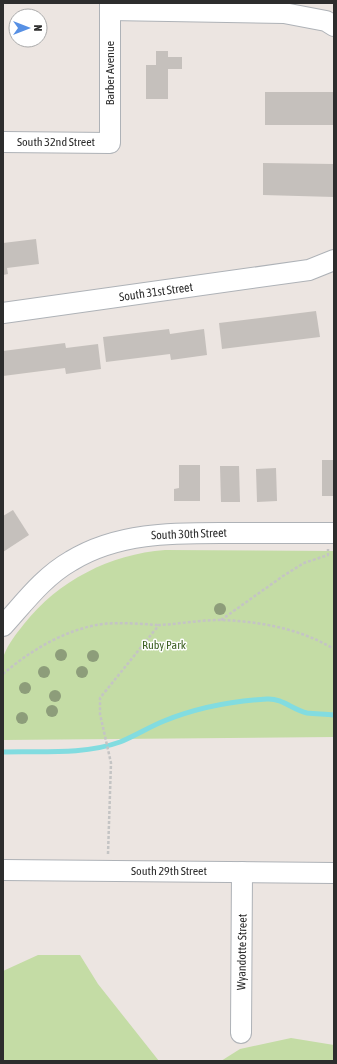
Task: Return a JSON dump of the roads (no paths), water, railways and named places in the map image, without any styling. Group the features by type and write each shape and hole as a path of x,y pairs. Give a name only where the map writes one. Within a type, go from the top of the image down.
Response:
{"street":[{"path":"110,6 284,13 326,21 334,26"},
{"name":"Barber Avenue","path":"110,6 110,143"},
{"name":"South 32nd Street","path":"3,142 110,143"},
{"name":"South 31st Street","path":"3,313 309,270 334,260"},
{"name":"South 30th Street","path":"3,626 39,585 70,561 98,548 130,538 171,532 331,541"},
{"name":"South 29th Street","path":"3,870 334,873"},
{"name":"Wyandotte Street","path":"241,1033 242,872"}],"waterway":[{"path":"3,752 62,752 92,749 120,742 158,723 189,712 228,703 254,700 278,700 307,713 334,715"}],"park label":[{"name":"Ruby Park","path":"164,645"}]}
